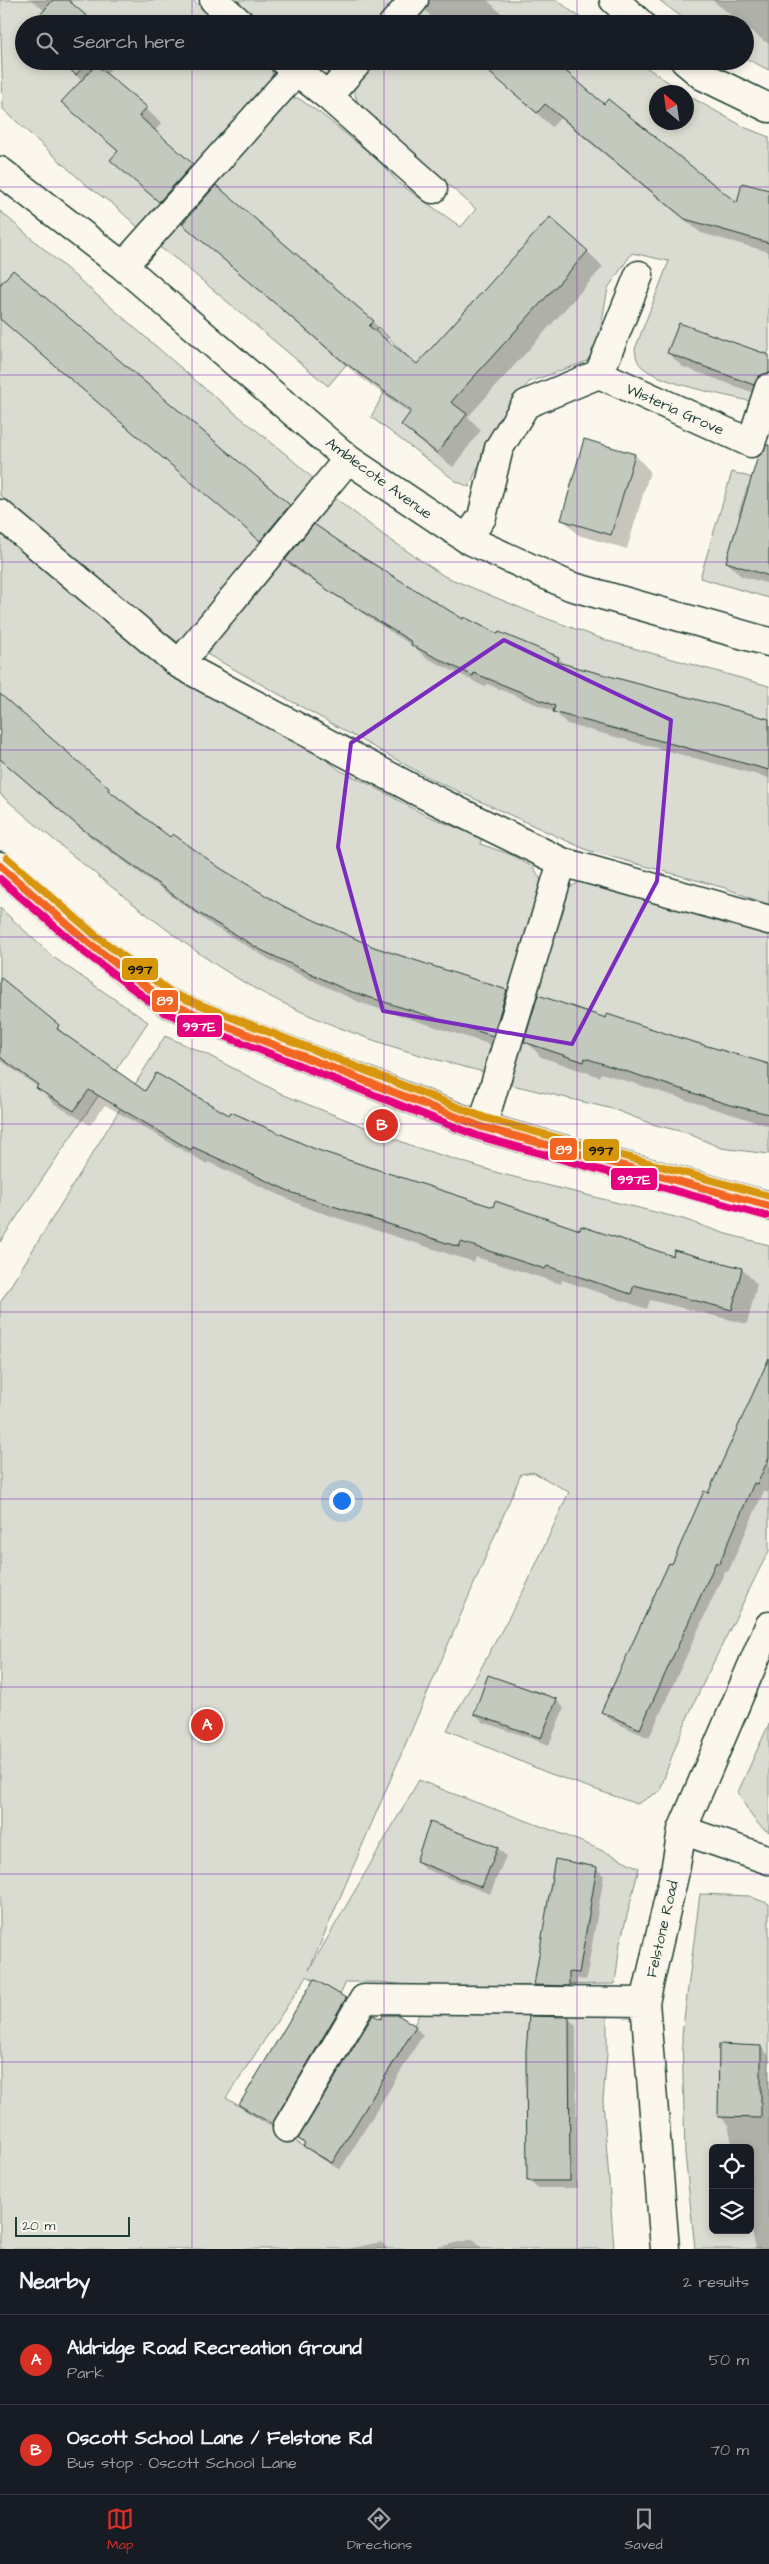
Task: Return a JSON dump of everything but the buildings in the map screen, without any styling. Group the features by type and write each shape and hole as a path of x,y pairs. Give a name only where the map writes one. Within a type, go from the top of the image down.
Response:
{"street":[{"path":"214,0 231,15"},
{"path":"401,15 414,0"},
{"path":"614,0 632,15"},
{"path":"123,266 287,70"},
{"path":"294,70 328,96 433,189"},
{"path":"328,96 352,70"},
{"path":"696,70 703,76 769,108"},
{"name":"Amblecote Avenue","path":"0,171 123,266 348,459 467,539 570,586 769,642"},
{"path":"467,539 482,516 499,448 526,404 599,374 639,275"},
{"name":"Wisteria Grove","path":"599,374 751,443 769,388"},
{"path":"179,664 348,459"},
{"path":"0,514 179,664 419,792 562,862 769,920"},
{"path":"482,1127 562,862"},
{"path":"0,866 90,943 168,1003 482,1127 769,1206"},
{"name":"Felstone Road","path":"665,2249 645,2002 675,1871 682,1830 769,1626"},
{"path":"682,1830 769,1860"},
{"path":"287,2128 364,1998 645,2002"}],"highlighted area":[{"path":"504,640 671,720 657,881 572,1044 383,1011 338,847 351,743"}],"shaded area":[{"path":"0,0 193,0 210,15 15,15 15,70 272,70 274,88 143,232 114,205 86,185 3,109"},
{"path":"234,0 408,0 396,15 252,15"},
{"path":"425,0 557,0 576,15 412,15"},
{"path":"659,0 769,0 769,70 754,62 754,15 679,15"},
{"path":"313,70 345,70 326,83"},
{"path":"363,70 650,70 673,85 649,85 649,130 694,130 694,99 746,128 769,137 769,350 753,402 681,385 655,375 640,365 636,358 635,349 669,261 632,253 608,288 597,348 587,361 529,382 500,419 469,487 456,481 371,417 405,354 378,327 328,386 180,262 158,246 280,100 298,98 320,113 376,158 400,184 461,227 476,209 358,105 352,83"},
{"path":"0,211 203,387 317,482 179,643 122,601 0,495"},
{"path":"732,472 769,483 769,598 700,578"},
{"path":"329,493 382,534 444,576 540,616 608,641 769,686 769,905 725,888 587,850 431,779 205,653"},
{"path":"0,524 191,685 313,750 341,771 423,814 482,838 480,844 512,855 534,868 545,887 489,1073 403,1050 347,1031 292,1007 249,985 155,921 69,853 0,794"},
{"path":"582,880 769,935 769,1154 721,1148 687,1133 652,1124 613,1109 508,1084 565,891"},
{"path":"0,908 53,957 148,1022 0,1242"},
{"path":"165,1036 206,1054 284,1095 415,1147 502,1174 683,1219 726,1234 769,1245 769,1551 691,1710 674,1750 660,1791 637,1804 548,1773 447,1730 527,1584 569,1492 533,1472 521,1474 309,1970 419,1780 585,1843 639,1868 620,1943 615,1984 423,1987 380,1982 346,1982 340,1995 307,1976 226,2098 331,2163 401,2051 421,2011 607,2009 607,2054 603,2100 614,2249 0,2249 0,1303"},
{"path":"769,1724 769,1832 754,1820 738,1792"},
{"path":"700,1894 749,1896 769,1904 769,2249 695,2249 685,2154 682,2035"}],"transit line":[{"name":"997","path":"7,858 95,935 173,994 485,1118 769,1196"},
{"name":"89","path":"0,866 89,943 168,1003 482,1127 769,1206"},
{"name":"997E","path":"0,879 83,951 164,1012 478,1136 766,1216"}],"place":[{"name":"Oscott School Lane / Felstone Rd","path":"382,1125"},
{"name":"Aldridge Road Recreation Ground","path":"207,1725"}]}
